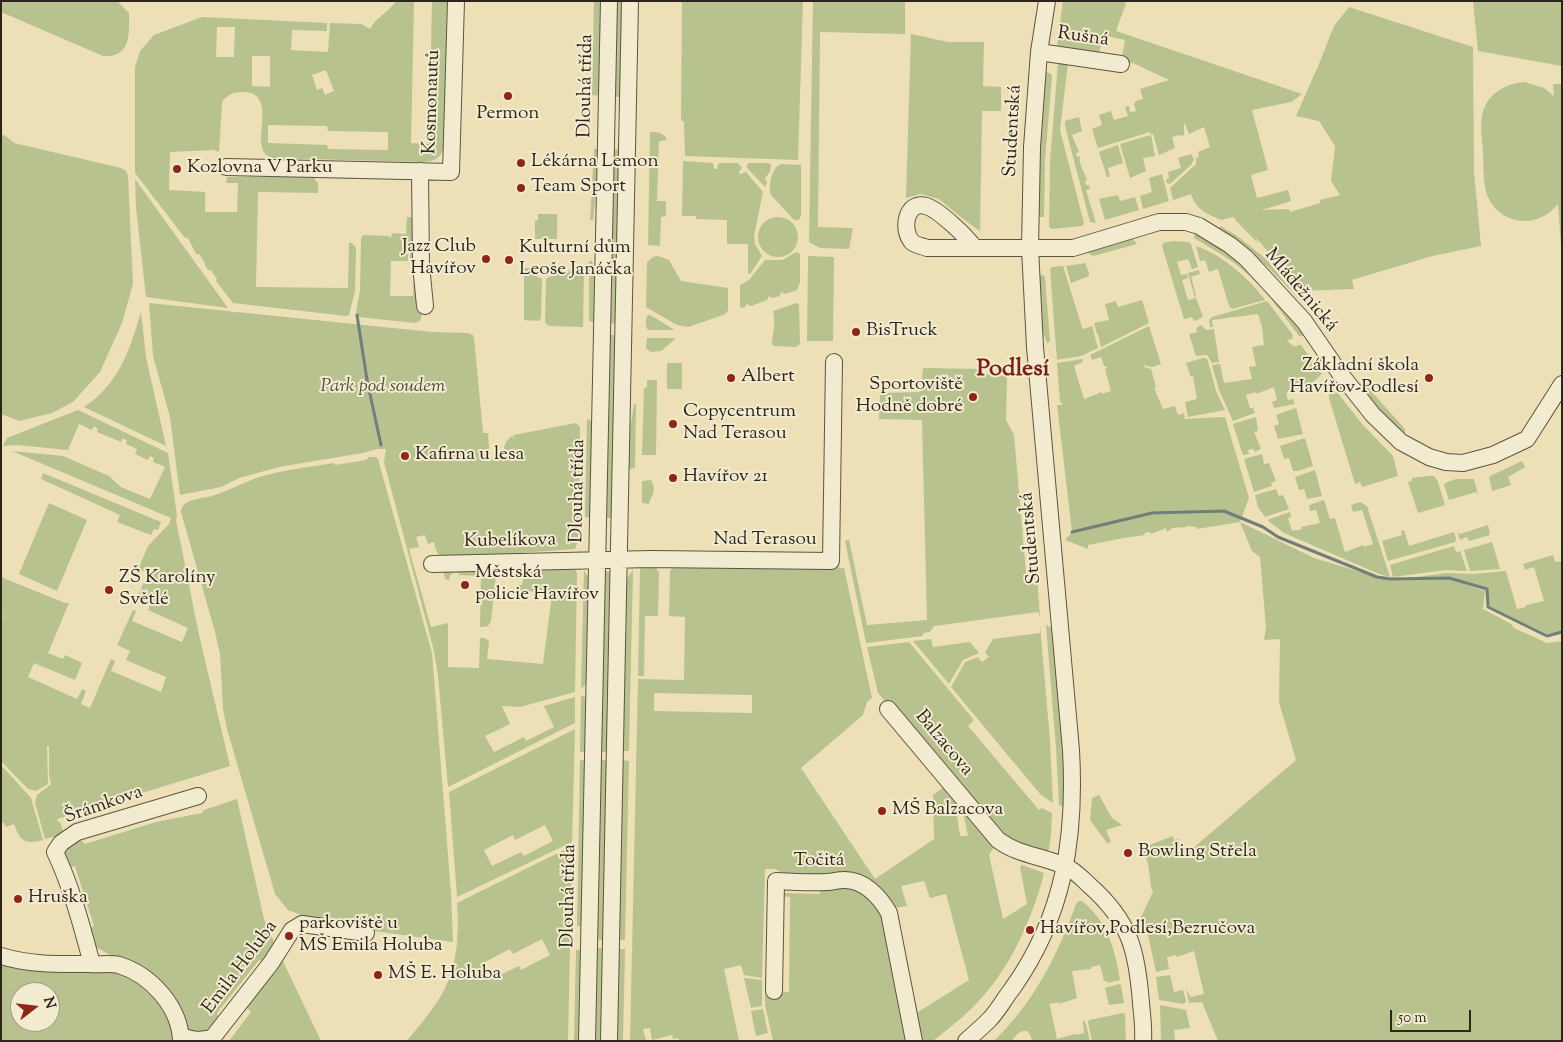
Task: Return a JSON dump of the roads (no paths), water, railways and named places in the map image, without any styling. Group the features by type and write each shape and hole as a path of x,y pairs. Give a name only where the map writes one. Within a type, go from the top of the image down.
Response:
{"street":[{"name":"Kosmonautů","path":"226,167 451,172 456,1"},
{"name":"Dlouhá třída","path":"587,1041 609,1"},
{"path":"609,1041 630,1"},
{"name":"Studentská","path":"966,1041 990,1019 1025,971 1050,921 1066,867 1071,823 1072,773 1035,347 1030,248 1032,147 1039,52 1047,1"},
{"name":"Rušná","path":"1039,52 1121,64"},
{"name":"Kosmonautů","path":"420,171 421,265 425,306"},
{"name":"Mládežnická","path":"974,247 1073,248 1159,222 1186,222 1199,226 1246,258 1304,321 1339,372 1373,414 1401,442 1429,457 1446,462 1463,463 1493,455 1527,440 1562,384"},
{"name":"Nad Terasou","path":"618,560 831,561 834,362"},
{"name":"Kubelíkova","path":"432,564 618,560"},
{"name":"Balzacova","path":"888,709 998,840 1020,852 1066,867 1081,877 1107,900 1122,922 1134,951 1140,993 1143,1041"},
{"name":"Šrámkova","path":"92,964 81,923 55,852 61,842 77,832 198,796"},
{"name":"Točitá","path":"774,991 776,881 830,882 844,880 854,882 873,892 882,901 889,913 914,1041"},
{"name":"Emila Holuba","path":"211,1039 272,963 292,930 302,924 366,933"},
{"path":"1,956 36,963 119,965 146,979 161,992 173,1010 181,1038 191,1040 211,1039"}],"waterway":[{"path":"357,315 367,380 381,445"},
{"path":"1072,532 1152,513 1224,511 1263,527 1278,537 1377,577 1391,579 1449,578 1487,589 1488,607 1547,636 1562,632"}],"place":[{"name":"Permon","path":"508,96"},
{"name":"Lékárna Lemon","path":"521,163"},
{"name":"Kozlovna V Parku","path":"177,169"},
{"name":"Team Sport","path":"521,188"},
{"name":"Jazz Club Havířov","path":"486,259"},
{"name":"Kulturní dům Leoše Janáčka","path":"509,260"},
{"name":"BisTruck","path":"856,332"},
{"name":"Albert","path":"731,378"},
{"name":"Základní škola Havířov-Podlesí","path":"1429,378"},
{"name":"Sportoviště Hodně dobré","path":"973,397"},
{"name":"Copycentrum Nad Terasou","path":"673,424"},
{"name":"Kafirna u lesa","path":"405,456"},
{"name":"Havířov 21","path":"673,478"},
{"name":"Městská policie Havířov","path":"465,585"},
{"name":"ZŠ Karolíny Světlé","path":"109,590"},
{"name":"MŠ Balzacova","path":"882,811"},
{"name":"Bowling Střela","path":"1128,853"},
{"name":"Hruška","path":"18,899"},
{"name":"Havířov,Podlesí,Bezručova","path":"1030,930"},
{"name":"parkoviště u MŠ Emila Holuba","path":"289,936"},
{"name":"MŠ E. Holuba","path":"378,975"}],"district":[{"name":"Podlesí","path":"1013,371"}],"park label":[{"name":"Park pod soudem","path":"383,388"}]}
